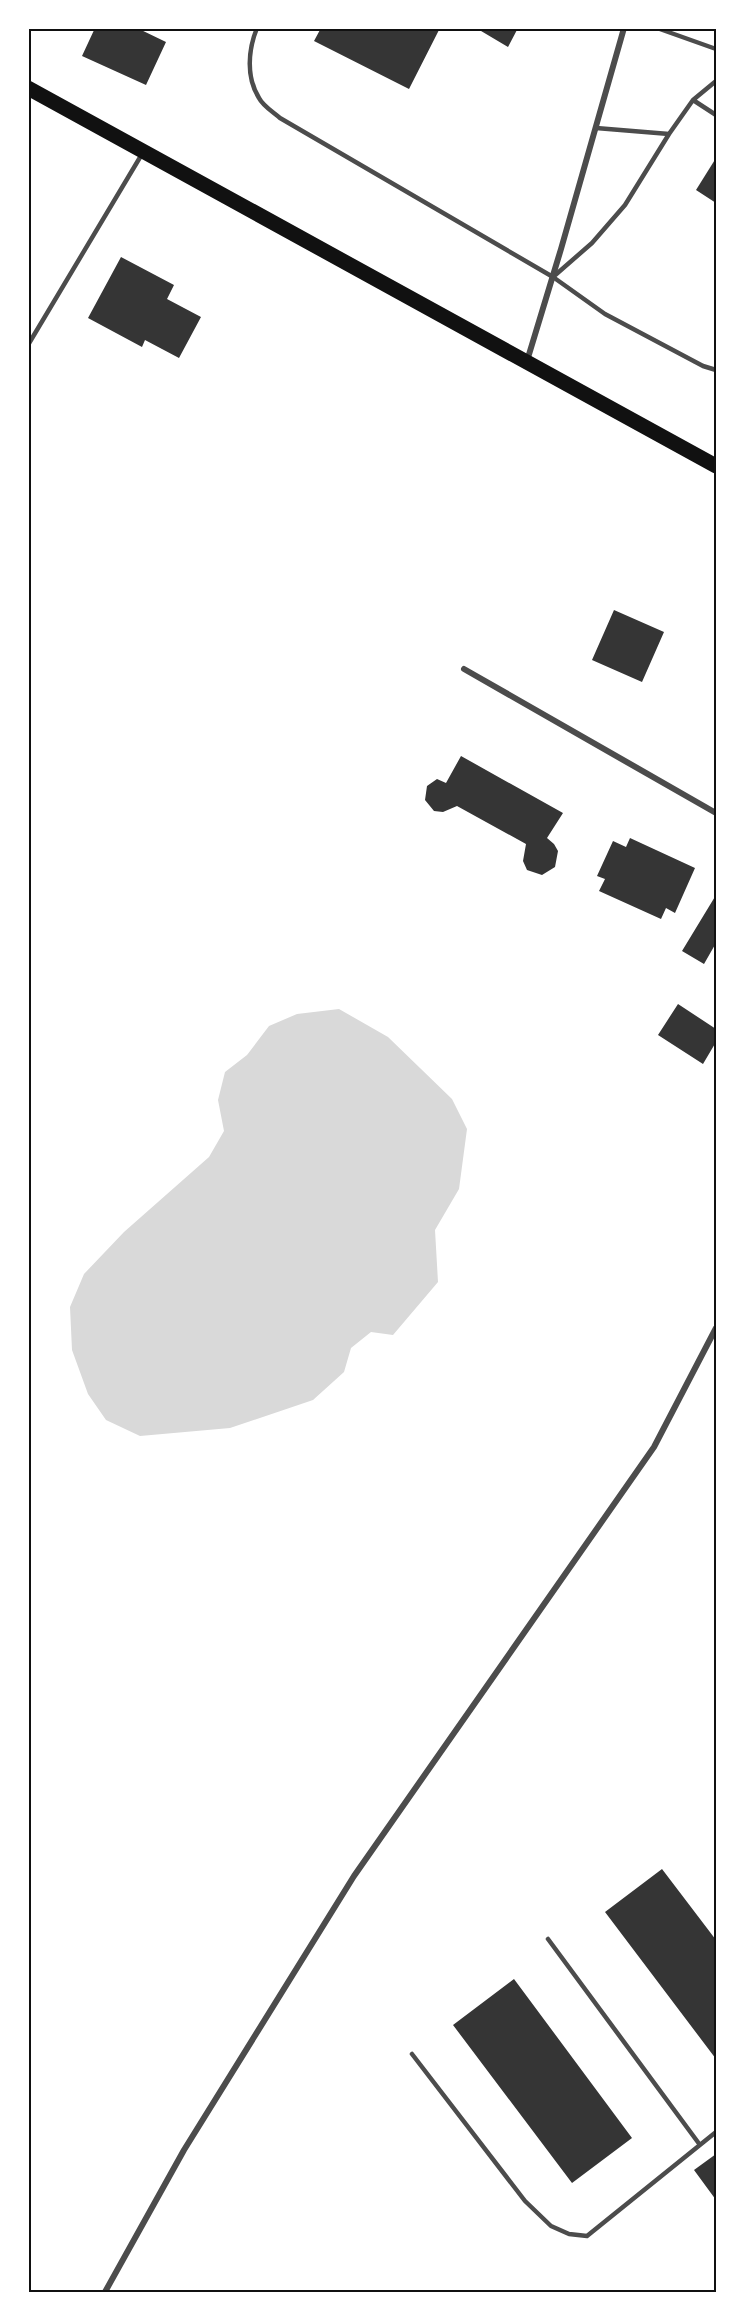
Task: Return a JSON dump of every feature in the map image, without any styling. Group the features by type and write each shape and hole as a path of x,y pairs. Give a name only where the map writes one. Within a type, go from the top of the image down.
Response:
{"main road":[{"path":"28,88 717,466"}],"street":[{"path":"527,362 624,28"},
{"path":"464,669 717,813"},
{"path":"105,2292 184,2150 354,1876 654,1447 717,1328"}],"lane":[{"path":"257,28 251,43 250,69 254,87 260,100 280,118 553,277 605,314 703,366 717,370"},
{"path":"657,28 717,49"},
{"path":"553,277 592,243 625,205 693,100 717,81"},
{"path":"693,100 717,115"},
{"path":"596,128 669,134"},
{"path":"28,345 144,150"},
{"path":"548,1939 700,2145"},
{"path":"412,2054 525,2201 551,2226 569,2234 587,2236 717,2132"}],"shaded area":[{"path":"339,1009 388,1037 452,1099 467,1129 459,1189 435,1230 438,1282 393,1335 371,1332 351,1348 344,1372 313,1400 230,1428 140,1436 106,1420 88,1394 72,1350 70,1307 84,1274 124,1232 209,1157 224,1131 218,1100 225,1072 247,1055 269,1026 297,1014"}],"building":[{"path":"95,28 137,28 166,42 146,85 82,56"},
{"path":"321,28 440,28 409,89 314,41"},
{"path":"476,28 518,28 508,47"},
{"path":"716,158 716,203 696,190"},
{"path":"121,257 174,285 167,299 201,317 179,358 145,340 142,347 88,318"},
{"path":"614,610 664,632 642,682 592,660"},
{"path":"461,756 563,813 547,838 558,851 555,867 542,875 527,870 523,861 526,844 457,806 443,812 434,811 425,800 427,786 437,779 446,783"},
{"path":"630,838 695,868 675,913 666,908 661,919 599,891 605,879 597,876 613,841 626,847"},
{"path":"716,895 716,943 704,964 682,951"},
{"path":"678,1004 716,1029 716,1042 703,1064 658,1035"},
{"path":"662,1869 716,1940 716,2059 605,1912"},
{"path":"514,1979 632,2138 572,2183 453,2025"},
{"path":"716,2154 716,2200 694,2170"}]}
